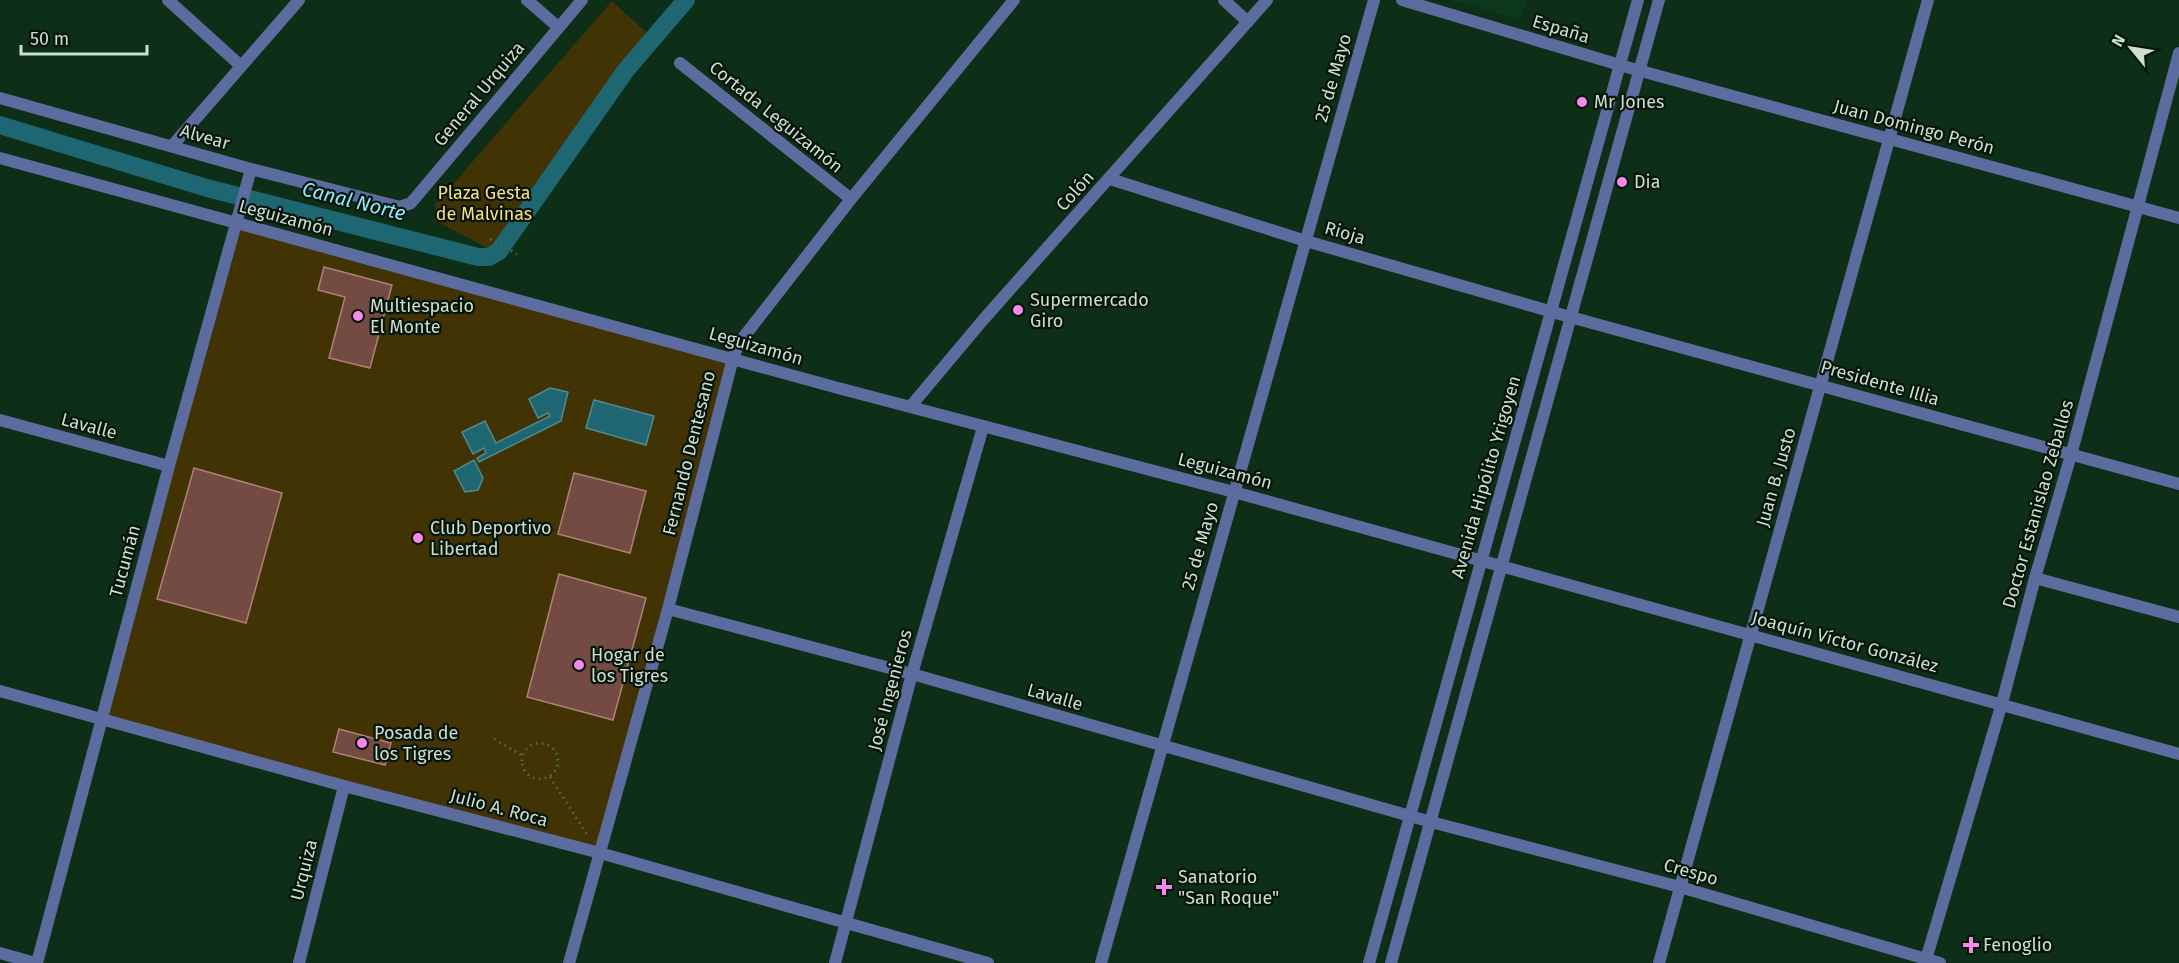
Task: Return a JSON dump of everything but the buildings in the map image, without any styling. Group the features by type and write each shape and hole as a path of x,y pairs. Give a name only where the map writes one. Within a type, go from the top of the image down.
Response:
{"street":[{"path":"168,0 241,66"},
{"path":"172,146 299,0"},
{"path":"527,0 558,27"},
{"name":"General Urquiza","path":"400,207 411,203 582,0"},
{"name":"Fernando Dentesano","path":"569,963 668,609 733,358 739,343 851,199 1014,0"},
{"path":"1224,0 1248,22"},
{"name":"Colón","path":"910,406 983,320 1268,0"},
{"name":"25 de Mayo","path":"1101,963 1374,0"},
{"name":"España","path":"1402,0 1640,71"},
{"name":"Avenida Hipólito Yrigoyen","path":"1369,963 1638,0"},
{"path":"1391,963 1659,0"},
{"name":"Juan B. Justo","path":"1659,963 1928,0"},
{"name":"Doctor Estanislao Zeballos","path":"1925,961 2002,704 2139,207 2179,53"},
{"name":"Cortada Leguizamón","path":"680,63 851,199"},
{"name":"Juan Domingo Perón","path":"1640,71 2179,218"},
{"name":"Alvear","path":"0,98 251,169 400,207"},
{"name":"Leguizamón","path":"0,158 983,427 1234,492 1502,567"},
{"name":"Tucumán","path":"36,963 251,169"},
{"name":"Rioja","path":"1110,179 1306,241 1571,317"},
{"name":"Presidente Illia","path":"1571,317 2179,484"},
{"name":"Lavalle","path":"0,420 169,466"},
{"name":"José Ingenieros","path":"834,963 912,674 983,427"},
{"name":"Joaquín Víctor González","path":"1502,567 2179,754"},
{"path":"2035,578 2179,617"},
{"name":"Lavalle","path":"668,609 912,674 1431,822"},
{"name":"Julio A. Roca","path":"0,691 344,786 600,853 988,963"},
{"name":"Urquiza","path":"299,963 344,786"},
{"name":"Crespo","path":"1431,822 1680,887 1925,961 1940,963"},
{"path":"0,953 36,963"}],"path":[{"path":"490,239 517,254"},
{"path":"494,739 523,756"},
{"path":"535,743 552,746 557,753 559,762 556,771 550,777 533,778 526,773 522,765 527,748 535,743"},
{"path":"550,777 600,853"}],"shaded area":[{"path":"1453,0 1527,0 1520,20"}],"green space":[{"name":"Plaza Gesta de Malvinas","path":"612,1 647,33 493,251 436,221 435,205"},
{"name":"Club Deportivo Libertad","path":"235,223 733,358 600,853 101,719"}],"water":[{"path":"550,388 568,392 561,421 479,462 477,458 486,453 484,448 473,454 462,432 485,421 496,443 550,416 548,413 538,418 529,399"},
{"path":"594,400 654,416 646,445 586,428"},
{"path":"474,460 483,478 478,490 465,492 454,471"}],"waterway":[{"name":"Canal Norte","path":"0,125 207,188 478,257 489,257 499,251 626,70 686,0"}],"place":[{"name":"Mr Jones","path":"1582,102"},
{"name":"Dia","path":"1622,182"},
{"name":"Supermercado Giro","path":"1018,310"},
{"name":"Multiespacio El Monte","path":"358,316"},
{"name":"Club Deportivo Libertad","path":"418,538"},
{"name":"Hogar de los Tigres","path":"579,665"},
{"name":"Posada de los Tigres","path":"362,743"},
{"name":"Sanatorio \"San Roque\"","path":"1164,887"},
{"name":"Fenoglio","path":"1971,945"}]}
